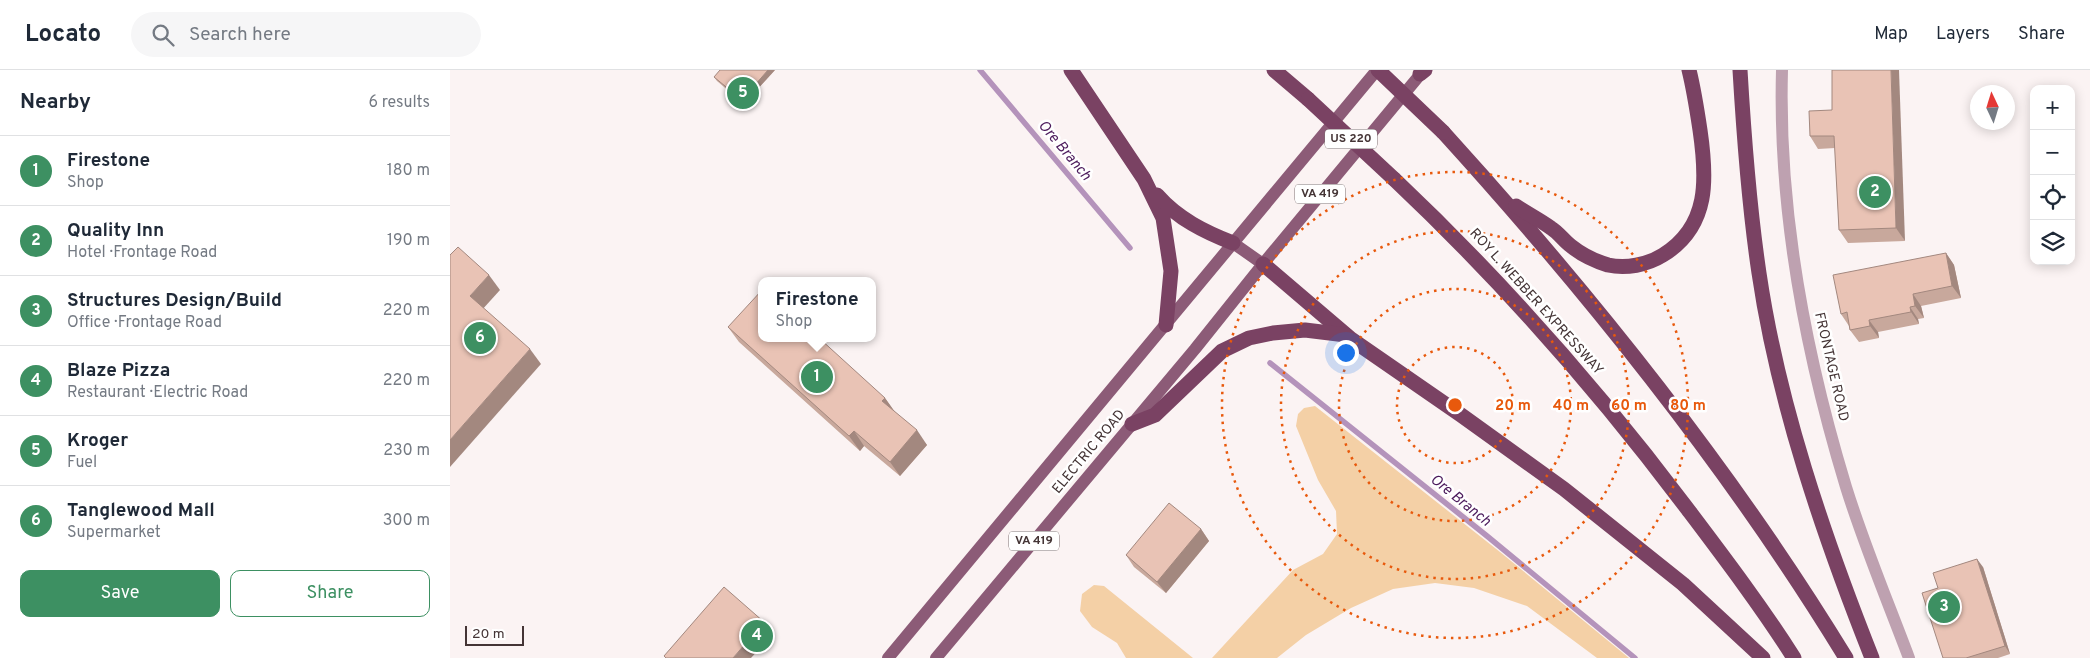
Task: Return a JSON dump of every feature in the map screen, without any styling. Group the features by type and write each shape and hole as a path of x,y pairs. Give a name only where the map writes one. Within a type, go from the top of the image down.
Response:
{"highway":[{"path":"1070,70 1144,179 1164,204 1180,218 1214,236 1233,243"},
{"name":"ROY L. WEBBER EXPRESSWAY","path":"1274,70 1308,99 1448,230 1573,367 1635,440 1712,540 1794,658"},
{"path":"1377,70 1443,132 1506,201 1576,284 1702,445 1772,542 1846,658"},
{"path":"1506,201 1553,229 1570,246 1607,264 1620,267 1636,265 1656,259 1674,248 1688,233 1698,212 1704,189 1705,165 1689,70"},
{"path":"1740,70 1748,184 1759,275 1772,343 1788,407 1822,521 1872,658"},
{"path":"1144,179 1163,218 1165,227 1171,271 1166,325"},
{"path":"1263,264 1346,335 1564,489 1683,584 1763,658"},
{"path":"1132,424 1155,415 1222,352 1249,338 1273,333 1305,330 1346,335"}],"main road":[{"path":"1263,264 1233,243 1377,70"},
{"name":"VA 419","path":"1263,264 1423,71"},
{"name":"VA 419","path":"1166,325 1233,243"},
{"name":"ELECTRIC ROAD","path":"936,658 1195,349 1263,264"},
{"name":"ELECTRIC ROAD","path":"888,658 1166,325"}],"street":[{"name":"FRONTAGE ROAD","path":"1782,70 1785,178 1793,255 1803,317 1822,403 1846,488 1909,658"}],"shaded area":[{"path":"1315,406 1500,552 1629,658 1597,658 1527,606 1474,588 1435,583 1393,589 1351,608 1306,635 1277,658 1212,658 1293,570 1323,554 1337,534 1336,511 1318,480 1296,426 1298,414 1304,408"},
{"path":"1094,585 1104,586 1193,658 1126,658 1117,643 1092,627 1080,611 1082,594"}],"building":[{"path":"720,70 768,70 742,100 714,77"},
{"path":"1832,70 1891,70 1896,228 1839,230 1834,136 1810,136 1809,111 1832,110"},
{"path":"458,247 489,275 470,296 530,349 450,440 450,255"},
{"path":"1946,253 1952,286 1913,294 1915,306 1910,307 1911,312 1869,320 1870,326 1850,330 1847,312 1841,314 1833,275"},
{"path":"758,294 758,342 823,342 885,398 882,401 917,430 890,462 854,431 849,436 728,327"},
{"path":"1169,503 1201,529 1157,582 1126,555"},
{"path":"1977,559 2005,646 1966,658 1943,658 1922,593 1938,588 1933,573"},
{"path":"724,587 764,622 733,658 666,658 664,656"}],"waterway":[{"name":"Ore Branch","path":"980,70 1130,248"},
{"name":"Ore Branch","path":"1270,363 1487,536 1635,658"}],"place":[{"name":"Kroger","path":"743,93"},
{"name":"Quality Inn","path":"1875,192"},
{"name":"Tanglewood Mall","path":"480,338"},
{"name":"Firestone","path":"817,377"},
{"name":"Structures Design/Build","path":"1944,607"},
{"name":"Blaze Pizza","path":"757,636"}]}
